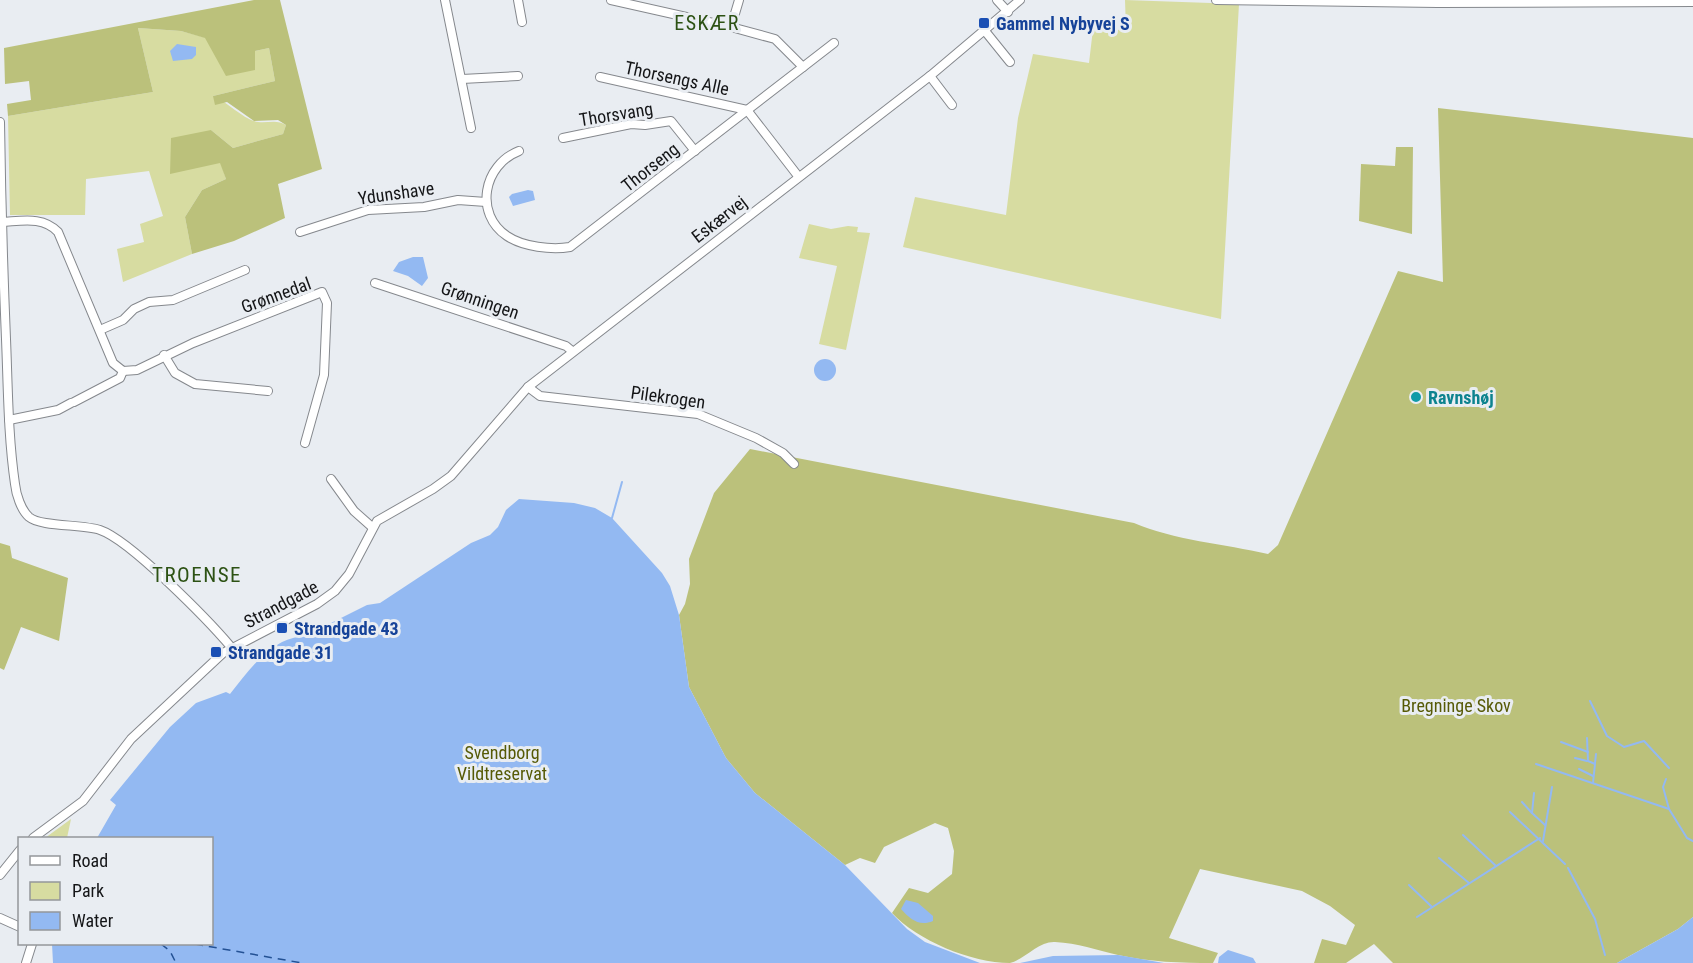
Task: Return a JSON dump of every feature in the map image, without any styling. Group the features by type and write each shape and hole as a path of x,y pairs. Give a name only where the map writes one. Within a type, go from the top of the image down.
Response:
{"street":[{"path":"445,0 471,128"},
{"path":"518,0 522,22"},
{"path":"611,0 775,39 803,67"},
{"path":"731,27 739,0"},
{"path":"997,0 1008,12"},
{"name":"Eskærvej","path":"528,387 930,76 1020,0"},
{"path":"1216,0 1505,4 1693,2"},
{"path":"985,31 1010,62"},
{"name":"Thorseng","path":"486,202 491,218 508,237 524,243 561,249 570,247 834,43"},
{"path":"462,79 518,76"},
{"path":"930,76 952,105"},
{"name":"Thorsengs Alle","path":"600,77 747,110"},
{"path":"747,110 798,176"},
{"name":"Thorsvang","path":"563,138 631,124 645,125 671,121 695,151"},
{"path":"0,122 9,420 15,486 23,509 30,518 39,521 72,524 111,535 136,555 231,647"},
{"path":"486,202 487,185 494,170 505,158 519,151"},
{"name":"Ydunshave","path":"300,232 368,210 424,207 458,200 486,202"},
{"path":"2,222 41,221 50,224 58,232 113,363 123,371"},
{"path":"312,228 315,238"},
{"name":"Grønnedal","path":"100,330 123,320 134,309 149,302 173,300 245,270"},
{"name":"Grønningen","path":"375,283 458,308 566,346 572,351"},
{"name":"Grønnedal","path":"9,420 58,410 120,378 123,371 137,370 164,355 322,292 327,303 324,375 305,442"},
{"path":"164,355 175,373 195,384 268,391"},
{"name":"Pilekrogen","path":"528,387 540,396 698,414 774,448 790,458 794,464"},
{"name":"Strandgade","path":"34,837 83,801 131,739 231,647 330,595 349,574 372,527 384,515 427,493 451,476 528,387"},
{"path":"331,480 354,511 372,527"},
{"path":"0,875 18,851"},
{"path":"0,918 18,926"},
{"path":"26,963 32,945"}],"green space":[{"path":"254,0 280,0 322,169 278,184 285,218 234,241 192,254 185,217 202,190 226,179 220,163 170,174 171,138 211,130 233,148 283,134 286,125 278,120 254,121 227,102 215,105 213,96 275,81 269,48 255,51 255,70 226,76 205,38 181,31 138,28 153,92 8,116 7,104 31,100 29,81 5,84 4,48"},
{"path":"1125,0 1239,4 1221,319 903,247 915,197 1006,215 1018,118 1033,54 1089,63 1093,29 1126,30"},
{"path":"138,28 181,31 255,51 269,48 275,81 213,96 250,119 286,125 283,134 233,148 211,130 226,179 202,190 185,217 192,254 123,282 117,249 144,242 140,224 163,216 149,171 86,179 85,215 10,215 8,116 153,92"},
{"name":"Bregninge Skov","path":"1438,108 1693,138 1693,917 1678,929 1617,963 1393,963 1374,944 1346,963 1314,963 1322,939 1346,945 1355,925 1330,906 1302,891 1200,869 1169,938 1218,953 1213,963 1141,959 1055,942 1043,944 1010,963 995,962 946,948 915,932 892,913 909,888 928,893 952,874 954,851 948,828 935,823 884,847 875,863 860,858 845,865 755,793 726,758 689,687 679,615 685,604 690,584 689,559 714,493 750,449 1134,523 1182,538 1268,554 1278,545 1398,271 1443,282"},
{"path":"1396,147 1413,147 1412,234 1359,221 1361,164 1395,166"},
{"path":"809,224 831,229 858,227 857,232 870,233 846,350 819,344 837,266 799,258"},
{"path":"0,543 10,546 12,558 68,578 59,641 21,627 4,670 0,668"},
{"path":"71,819 67,837 46,837"}],"water":[{"path":"177,44 196,47 196,55 192,59 173,61 170,51"},
{"path":"528,190 533,191 535,200 513,206 509,197"},
{"path":"413,257 423,257 428,278 422,286 408,276 393,271 399,262"},
{"path":"825,359 833,362 836,370 833,378 825,381 817,378 814,370 817,362"},
{"name":"Svendborg Vildtreservat","path":"519,499 574,503 595,508 612,518 662,573 670,586 679,615 689,687 726,758 755,793 845,865 907,929 925,942 980,963 53,963 52,945 213,945 213,837 98,837 116,805 110,800 170,727 196,703 226,692 230,694 250,669 274,647 297,637 326,636 325,626 367,605 380,603 471,543 490,535 498,527 506,510"},
{"path":"906,900 918,903 933,916 933,921 923,923 911,919 901,909"},
{"path":"1693,917 1693,963 1617,963 1678,929"},
{"path":"1228,950 1253,958 1256,963 1218,963 1219,957"},
{"path":"1118,955 1164,963 1020,963 1053,956"}],"waterway":[{"path":"612,518 622,482"},
{"path":"1590,701 1607,736 1624,747 1644,741 1669,768"},
{"path":"1587,738 1588,761 1595,764 1593,783"},
{"path":"1561,742 1588,752"},
{"path":"1595,763 1596,754"},
{"path":"1575,758 1587,761"},
{"path":"1536,764 1669,809 1687,838 1693,841"},
{"path":"1579,769 1593,776"},
{"path":"1666,779 1663,787 1669,809"},
{"path":"1543,841 1552,787"},
{"path":"1534,793 1532,813 1545,825"},
{"path":"1522,802 1532,813"},
{"path":"1510,812 1565,864"},
{"path":"1463,835 1496,866"},
{"path":"1417,917 1540,838"},
{"path":"1439,858 1469,883"},
{"path":"1568,868 1595,919 1605,955"},
{"path":"1409,885 1432,907"}],"ferry route":[{"path":"162,945 170,951 176,963"},
{"path":"201,945 302,963"}],"place":[{"name":"Gammel Nybyvej S","path":"984,23"},
{"name":"Ravnshøj","path":"1416,397"},
{"name":"Strandgade 43","path":"282,628"},
{"name":"Strandgade 31","path":"216,652"}],"district":[{"name":"ESKÆR","path":"707,23"},
{"name":"TROENSE","path":"197,575"}]}
